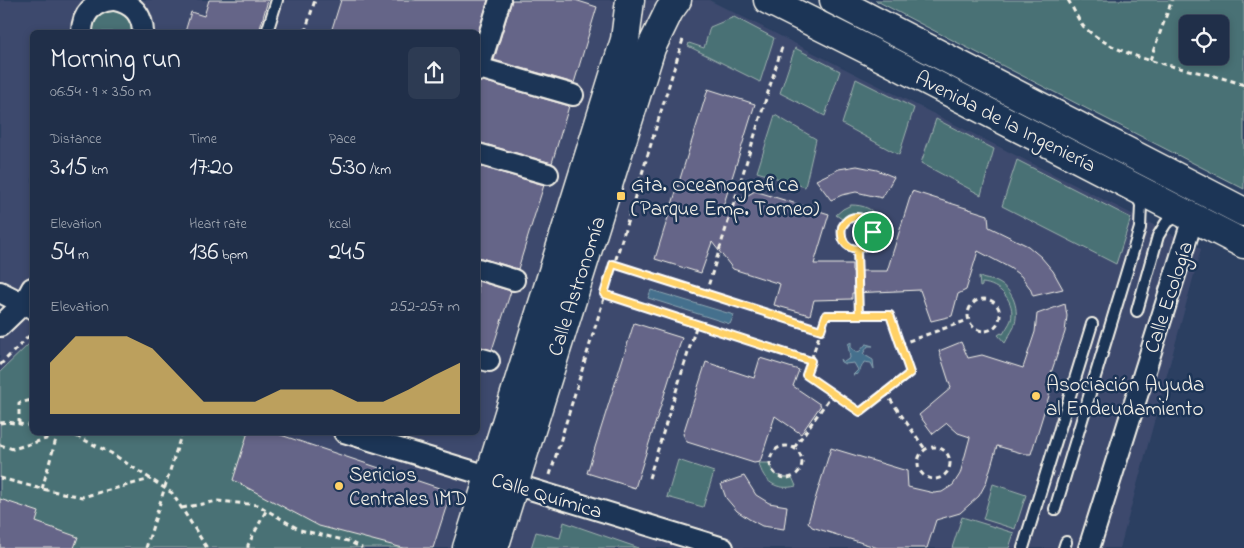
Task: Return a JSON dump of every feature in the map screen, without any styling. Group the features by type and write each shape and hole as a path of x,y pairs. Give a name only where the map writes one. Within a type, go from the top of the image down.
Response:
{"street":[{"path":"480,64 500,0"},
{"name":"Calle Astronomía","path":"494,548 501,481 625,40 630,0"},
{"name":"Calle Astronomía","path":"466,548 501,481 652,48 669,11 677,0"},
{"name":"Avenida de la Ingeniería","path":"768,0 1244,244"},
{"name":"Avenida de la Ingeniería","path":"834,0 1244,212"},
{"path":"82,30 87,12 94,5 119,1 138,14 142,22 143,30"},
{"path":"480,71 573,95"},
{"path":"480,155 548,174"},
{"name":"Calle Ecología","path":"1088,548 1189,215"},
{"path":"480,270 514,280"},
{"path":"0,292 30,300"},
{"path":"0,326 30,300"},
{"name":"Calle Química","path":"354,435 723,548"}],"lane":[{"path":"268,30 277,0"},
{"path":"1055,509 1140,228 1141,205 1134,187"},
{"path":"1137,311 1158,236 1166,222 1189,215"},
{"path":"1023,548 1092,324"}],"path":[{"path":"306,30 315,0"},
{"path":"1068,0 1085,28 1127,54 1226,78 1244,85"},
{"path":"1150,60 1172,0"},
{"path":"544,494 685,32"},
{"path":"706,294 782,47"},
{"path":"857,216 868,221 873,232 870,243 865,247 857,249 847,246 840,234 845,222 857,216"},
{"path":"857,249 859,315"},
{"path":"613,264 821,330"},
{"path":"604,294 811,361"},
{"path":"984,299 995,304 1000,314 996,325 986,331 973,328 968,320 968,310 972,304 984,299"},
{"path":"826,315 859,315 890,315 910,373 860,412 806,375 826,315"},
{"path":"900,344 968,320"},
{"path":"649,478 697,324"},
{"path":"0,365 30,335"},
{"path":"885,392 925,449"},
{"path":"794,448 833,393"},
{"path":"19,424 19,403 30,400"},
{"path":"0,424 8,422 30,426"},
{"path":"0,445 13,449 46,439 47,435"},
{"path":"42,489 57,435"},
{"path":"74,435 111,453 172,493 207,548"},
{"path":"146,548 181,435"},
{"path":"786,445 794,448 802,461 799,472 788,478 775,474 769,463 774,450 786,445"},
{"path":"934,446 941,448 949,456 950,467 943,476 930,478 920,470 919,457 925,449 934,446"},
{"path":"0,478 42,489 82,496 151,479"},
{"path":"182,508 218,501 258,504 300,530 348,541 362,548"},
{"path":"248,548 266,510"}],"shaded area":[{"path":"0,0 709,0 1201,249 1120,548 0,548 0,328 24,303 0,292"},
{"path":"651,290 734,315 730,324 648,298"},
{"path":"851,342 851,348 857,352 866,344 873,346 868,346 863,354 873,360 874,369 871,363 864,362 858,374 853,375 858,370 854,363 845,364 841,362 840,359 844,362 850,358 848,344"}],"green space":[{"path":"112,0 141,30 84,30"},
{"path":"875,0 1244,0 1244,189 919,23"},
{"path":"734,17 774,38 760,82 688,46 689,43 704,48 710,27"},
{"path":"795,48 840,71 825,116 780,93"},
{"path":"856,79 914,108 899,155 842,124"},
{"path":"775,115 816,139 805,187 757,172"},
{"path":"936,119 994,149 981,195 921,163"},
{"path":"1017,160 1131,218 1116,264 1002,206"},
{"path":"851,205 866,208 879,218 870,223 864,218 858,217 845,221 836,215"},
{"path":"979,276 995,281 1003,286 1008,290 1014,301 1016,321 1005,343 998,335 1003,334 1011,320 1012,313 1009,300 1000,290 988,284 982,283 980,287"},
{"path":"30,343 30,435 251,435 403,548 0,548 0,372"},
{"path":"678,460 714,472 703,507 667,497"},
{"path":"759,463 769,463 774,473 780,477 792,477 796,486 783,487 772,484 767,480"},
{"path":"993,484 1026,495 1015,529 983,519"},
{"path":"962,517 1014,533 1009,548 952,548"},
{"path":"564,522 639,548 531,548 536,532 560,538"}],"building":[{"path":"209,0 268,0 260,30 186,30 191,12 204,16"},
{"path":"341,0 488,0 479,30 332,30"},
{"path":"512,0 575,0 597,7 574,83 494,60"},
{"path":"483,81 569,106 552,163 480,143 480,82"},
{"path":"708,89 755,104 722,210 755,191 829,214 814,264 852,264 852,271 887,271 912,191 988,215 989,227 1028,246 1053,271 1063,289 1033,296 1030,288 1021,276 978,251 966,290 958,294 952,316 931,321 920,290 852,293 852,299 814,300 810,315 774,305 780,284 733,269 712,242 701,273 655,259"},
{"path":"857,166 877,170 894,177 882,198 856,192 831,200 816,180 839,169"},
{"path":"480,167 544,185 518,269 480,258"},
{"path":"480,282 511,291 492,350 480,347"},
{"path":"1065,304 1067,316 1065,332 1051,373 1053,383 1031,454 997,446 986,483 979,496 960,513 936,520 927,548 878,548 812,527 808,522 831,448 907,471 908,487 934,493 942,492 953,485 960,474 970,437 958,433 947,423 933,434 919,415 951,388 939,351 961,342 968,358 982,355 1023,368 1035,332 1037,314"},
{"path":"634,323 682,338 635,488 587,473"},
{"path":"760,358 799,370 793,386 821,405 801,434 775,416 760,462 754,463 687,442 683,434 706,362 754,378"},
{"name":"Sericios Centrales IMD","path":"247,435 281,435 451,492 433,548 403,548 319,526 233,480"},
{"path":"744,476 756,495 769,503 787,506 784,529 762,526 737,511 726,498 721,484"},
{"path":"0,499 39,512 36,522 78,537 74,548 0,548"}],"place":[{"name":"Gta. Oceanografica (Parque Emp. Torneo)","path":"621,196"},
{"name":"Asociación Ayuda al Endeudamiento","path":"1036,396"},
{"name":"Sericios Centrales IMD","path":"339,486"}],"route":[{"path":"873,232 870,243 865,247 857,249 859,315 826,315 821,330 613,264 604,294 811,361 806,375 860,412 910,373 890,315 859,315 857,249 847,246 840,234 845,222 857,216 868,221 872,226 873,232"}]}
